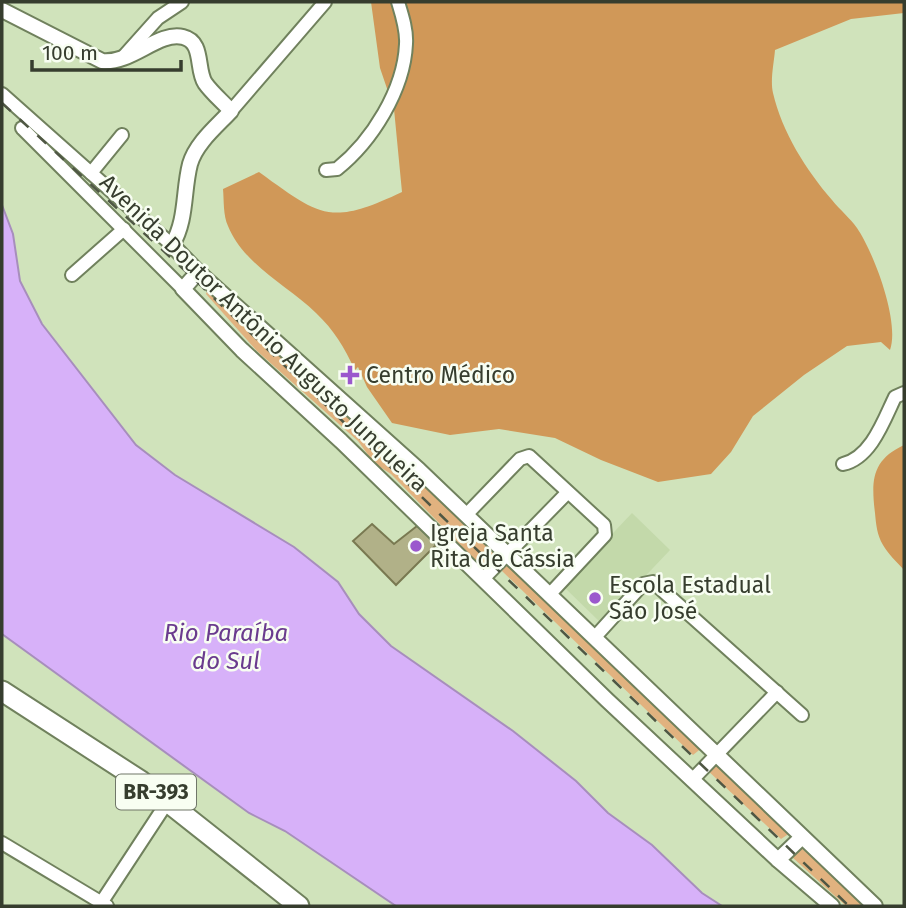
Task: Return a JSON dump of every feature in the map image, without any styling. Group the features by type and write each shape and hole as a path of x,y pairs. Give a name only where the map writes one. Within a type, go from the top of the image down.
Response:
{"highway":[{"name":"BR-393","path":"2,691 111,760 168,800 299,906"}],"street":[{"path":"119,61 158,18 182,2"},
{"path":"172,245 182,222 190,164 203,142 325,2"},
{"path":"326,170 337,169 362,143 380,119 396,87 407,43 398,2"},
{"path":"2,10 47,30 102,61 119,61 165,39 185,37 197,48 204,82 231,111"},
{"path":"2,94 172,245 198,272 302,362 595,637 800,838 875,906"},
{"name":"Avenida Doutor Antônio Augusto Junqueira","path":"22,128 242,350 484,578 692,780 832,906"},
{"path":"91,173 122,135"},
{"path":"72,275 124,229"},
{"path":"183,289 198,272"},
{"path":"843,464 855,459 883,426 895,397 904,393"},
{"path":"466,515 520,459 531,457 604,525 605,536 549,595"},
{"path":"484,578 567,493"},
{"path":"595,637 643,584 653,582 802,715"},
{"path":"692,780 715,753 777,692"},
{"path":"2,843 104,905 168,800"},
{"path":"778,860 800,838"}],"shaded area":[{"path":"371,2 904,2 904,13 851,19 775,50 772,77 777,108 796,150 822,188 857,228 878,270 891,323 890,350 881,342 847,346 804,375 753,416 731,452 711,474 658,482 601,460 555,438 499,429 450,435 392,423 367,387 358,367 355,370 343,346 328,326 305,303 255,263 235,240 225,218 223,189 259,172 297,199 327,212 358,210 402,192 394,109 380,68"},
{"path":"210,283 498,550 484,569 391,474 374,463 358,441 257,351 206,294"},
{"path":"904,445 904,570 887,552 879,537 873,491 880,464 885,457"},
{"path":"632,513 670,550 601,623 563,586"},
{"path":"508,558 703,747 693,755 502,571"},
{"path":"715,757 790,833 781,839 706,769"},
{"path":"800,847 869,906 846,906 792,857"}],"water":[{"name":"Rio Paraíba do Sul","path":"2,205 13,234 20,281 42,324 136,445 175,475 294,547 338,582 359,614 391,646 513,731 576,781 608,813 652,845 702,893 722,906 396,906 285,831 249,813 2,634"}],"building":[{"path":"372,524 394,544 417,526 437,544 396,585 353,541"}],"railway":[{"path":"2,103 193,278 849,906"}],"place":[{"name":"Centro Médico","path":"350,375"},
{"name":"Igreja Santa Rita de Cássia","path":"416,546"},
{"name":"Escola Estadual São José","path":"595,598"}]}
